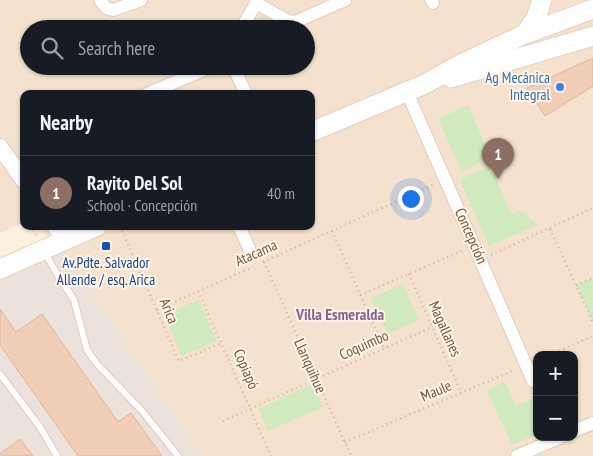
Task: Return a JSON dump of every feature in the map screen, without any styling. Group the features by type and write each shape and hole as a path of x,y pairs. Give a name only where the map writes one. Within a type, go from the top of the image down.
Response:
{"main road":[{"path":"525,34 536,18 542,0"},
{"path":"315,130 425,84 461,64 525,34 586,11"},
{"path":"425,84 466,75 593,36"},
{"path":"0,269 44,250 60,233 76,230"}],"street":[{"path":"100,0 106,8 113,10 141,0"},
{"path":"300,20 345,0"},
{"path":"246,20 257,2 286,20"},
{"path":"156,90 191,75"},
{"path":"238,75 244,90"},
{"name":"Concepción","path":"407,92 533,378"},
{"path":"0,147 20,175"},
{"path":"241,230 252,255"},
{"path":"578,430 593,424"},
{"path":"517,456 551,441"}],"lane":[{"path":"44,250 56,274 74,300 87,350 96,364 143,412 178,456"},
{"path":"0,374 40,427 57,456"}],"path":[{"name":"Atacama","path":"157,310 446,179"},
{"path":"481,260 593,208"},
{"path":"550,229 593,322"},
{"name":"Arica","path":"122,230 179,361 222,343"},
{"path":"332,231 384,348"},
{"path":"360,295 475,246"},
{"path":"252,255 263,262"},
{"name":"Llanquihue","path":"263,262 351,456"},
{"name":"Magallanes","path":"409,274 461,392"},
{"path":"576,286 593,278"},
{"name":"Copiapó","path":"198,291 271,456"},
{"name":"Coquimbo","path":"223,421 432,327"},
{"path":"559,351 593,336"},
{"name":"Maule","path":"345,443 527,365"}],"shaded area":[{"path":"0,0 593,0 593,456 201,456 71,260 42,230 315,230 315,90 20,90 20,224 0,233"},
{"path":"65,251 201,456 0,456 0,280"}],"green space":[{"path":"261,15 269,20 258,20"},
{"path":"468,105 491,158 462,171 438,119"},
{"path":"491,166 511,214 521,211 538,225 489,246 460,180"},
{"path":"593,278 593,322 576,285"},
{"path":"403,284 419,320 387,334 371,298"},
{"path":"199,300 217,341 181,356 164,314"},
{"path":"505,382 516,406 533,399 533,436 512,445 487,390"},
{"path":"312,384 323,407 268,431 259,409"}],"building":[{"name":"Ag Mecánica Integral","path":"593,58 593,86 545,116 527,88"},
{"path":"0,309 16,332 42,314 118,422 131,413 162,456 78,456 0,345"},
{"path":"20,439 33,456 0,456 0,454"}],"place":[{"name":"Ag Mecánica Integral","path":"560,87"},
{"name":"Rayito Del Sol","path":"498,179"},
{"name":"Av.Pdte. Salvador Allende / esq. Arica","path":"106,246"}],"district":[{"name":"Villa Esmeralda","path":"340,314"}]}
